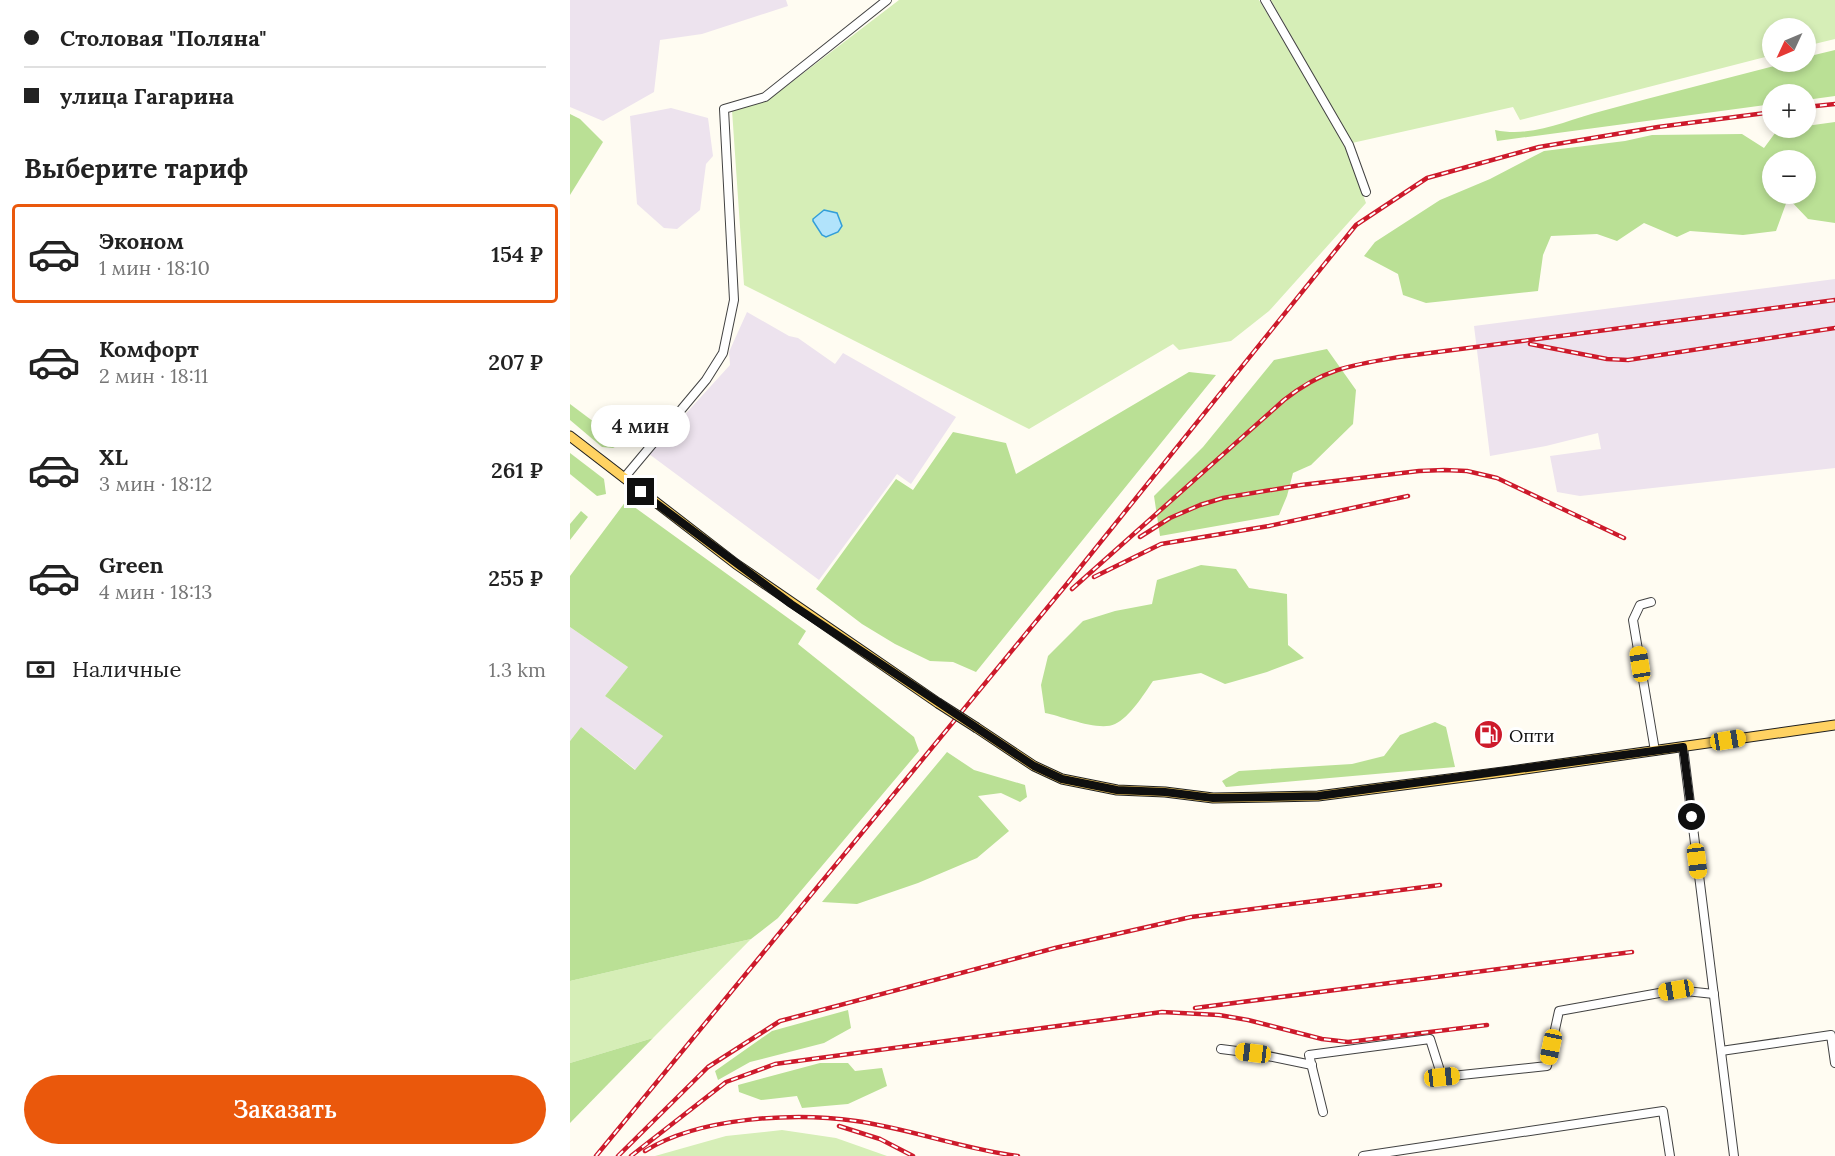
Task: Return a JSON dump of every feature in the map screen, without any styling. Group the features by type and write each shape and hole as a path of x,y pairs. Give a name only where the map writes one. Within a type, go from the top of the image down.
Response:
{"main road":[{"path":"570,436 736,564 938,703 1034,766 1062,779 1117,790 1165,792 1213,798 1318,796 1835,725"}],"street":[{"path":"624,478 706,380 723,353 734,300 724,109 765,97 887,0"},
{"path":"1265,0 1349,145 1366,192"},
{"path":"1651,602 1640,606 1633,620 1655,751"},
{"path":"1683,747 1734,1156"},
{"path":"1323,1112 1309,1055 1430,1039 1442,1077 1548,1065 1559,1011 1676,990 1714,994"},
{"path":"1721,1052 1830,1035 1835,1063"},
{"path":"1221,1049 1312,1065"},
{"path":"1363,1156 1662,1112 1670,1156"}],"shaded area":[{"path":"570,0 786,0 788,6 702,34 660,40 654,92 603,121 570,107"},
{"path":"671,108 708,118 713,156 706,164 700,210 677,229 664,228 637,204 630,116"},
{"path":"1835,279 1835,468 1580,496 1557,492 1550,456 1601,449 1598,433 1546,446 1490,456 1474,326"},
{"path":"747,312 789,336 798,338 835,364 843,353 956,417 911,484 897,474 819,580 649,454 730,365 729,352"},
{"path":"570,627 628,667 605,696 663,736 636,770 581,727 570,741"}],"green space":[{"path":"899,0 1259,0 1343,141 1366,203 1269,311 1231,341 1179,350 1173,344 1029,429 744,285 732,110 767,101"},
{"path":"1271,0 1835,0 1835,39 1816,44 1816,18 1762,18 1762,58 1520,120 1513,107 1352,143"},
{"path":"1835,50 1835,96 1816,99 1816,84 1762,84 1762,105 1497,141 1495,130 1523,132 1536,130 1762,69 1762,72 1816,72 1816,55"},
{"path":"570,114 580,119 603,142 570,195"},
{"path":"1835,122 1835,223 1808,219 1794,204 1816,204 1816,150 1762,150 1762,204 1786,204 1776,231 1743,235 1690,231 1677,237 1644,223 1617,241 1597,234 1551,236 1543,255 1538,291 1426,303 1403,295 1398,274 1364,256 1375,242 1440,200 1490,179 1544,151 1625,141 1652,135 1742,134 1764,148 1771,138 1816,138 1816,125"},
{"path":"1327,349 1356,390 1353,424 1311,465 1293,473 1279,515 1160,536 1154,496 1203,447 1274,360"},
{"path":"1189,372 1216,375 976,672 953,662 930,661 895,644 862,624 816,589 896,479 913,490 953,432 1006,443 1016,474"},
{"path":"570,404 618,440 618,445 613,448 602,447 570,420"},
{"path":"570,453 604,479 606,494 597,496 570,474"},
{"path":"626,501 806,631 798,644 914,737 919,751 778,918 751,939 570,981 570,741 581,727 635,770 663,736 605,696 628,667 570,627 570,576"},
{"path":"581,511 588,517 570,540 570,524"},
{"path":"1201,565 1236,569 1249,588 1287,594 1288,645 1304,658 1225,684 1201,673 1153,681 1121,721 1108,726 1090,725 1045,713 1041,685 1048,656 1083,621 1115,611 1152,604 1157,580"},
{"path":"1435,722 1446,727 1455,767 1226,787 1222,781 1239,771 1352,764 1384,756 1400,735"},
{"path":"947,752 974,770 1025,785 1027,797 1020,802 1001,793 978,796 1009,831 977,858 918,883 857,904 822,902"},
{"path":"751,939 653,1038 570,1063 570,981"},
{"path":"848,1010 851,1028 824,1043 750,1062 718,1080 715,1071 772,1031"},
{"path":"653,1038 570,1123 570,1063"},
{"path":"820,1063 848,1063 855,1071 882,1068 887,1086 848,1104 802,1108 797,1096 761,1100 739,1092 738,1085"},
{"path":"782,1130 836,1138 887,1156 655,1156 726,1136"}],"water":[{"path":"824,210 837,213 842,226 838,232 826,237 822,235 813,221"}],"railway":[{"path":"1816,106 1835,104"},
{"path":"596,1156 1066,585 1356,225 1427,178 1539,147 1658,127 1762,113"},
{"path":"1072,589 1284,400 1312,381 1338,370 1399,357 1835,300"},
{"path":"1530,344 1607,359 1628,360 1835,328"},
{"path":"1140,537 1170,518 1223,498 1301,485 1444,470 1467,471 1497,478 1624,538"},
{"path":"1094,577 1161,544 1269,526 1408,496"},
{"path":"618,1156 708,1067 780,1021 1055,948 1191,917 1440,885"},
{"path":"1195,1008 1632,952"},
{"path":"631,1156 726,1082 775,1064 1162,1012 1219,1015 1322,1039 1348,1042 1487,1025"},
{"path":"645,1151 667,1140 719,1124 805,1117 856,1121 977,1149 1018,1156"},
{"path":"839,1126 880,1139 913,1156"}],"place":[{"name":"Опти","path":"1488,735"}],"route":[{"path":"641,492 791,604 1034,766 1062,779 1117,790 1165,792 1213,798 1318,796 1683,747 1692,817"}]}
